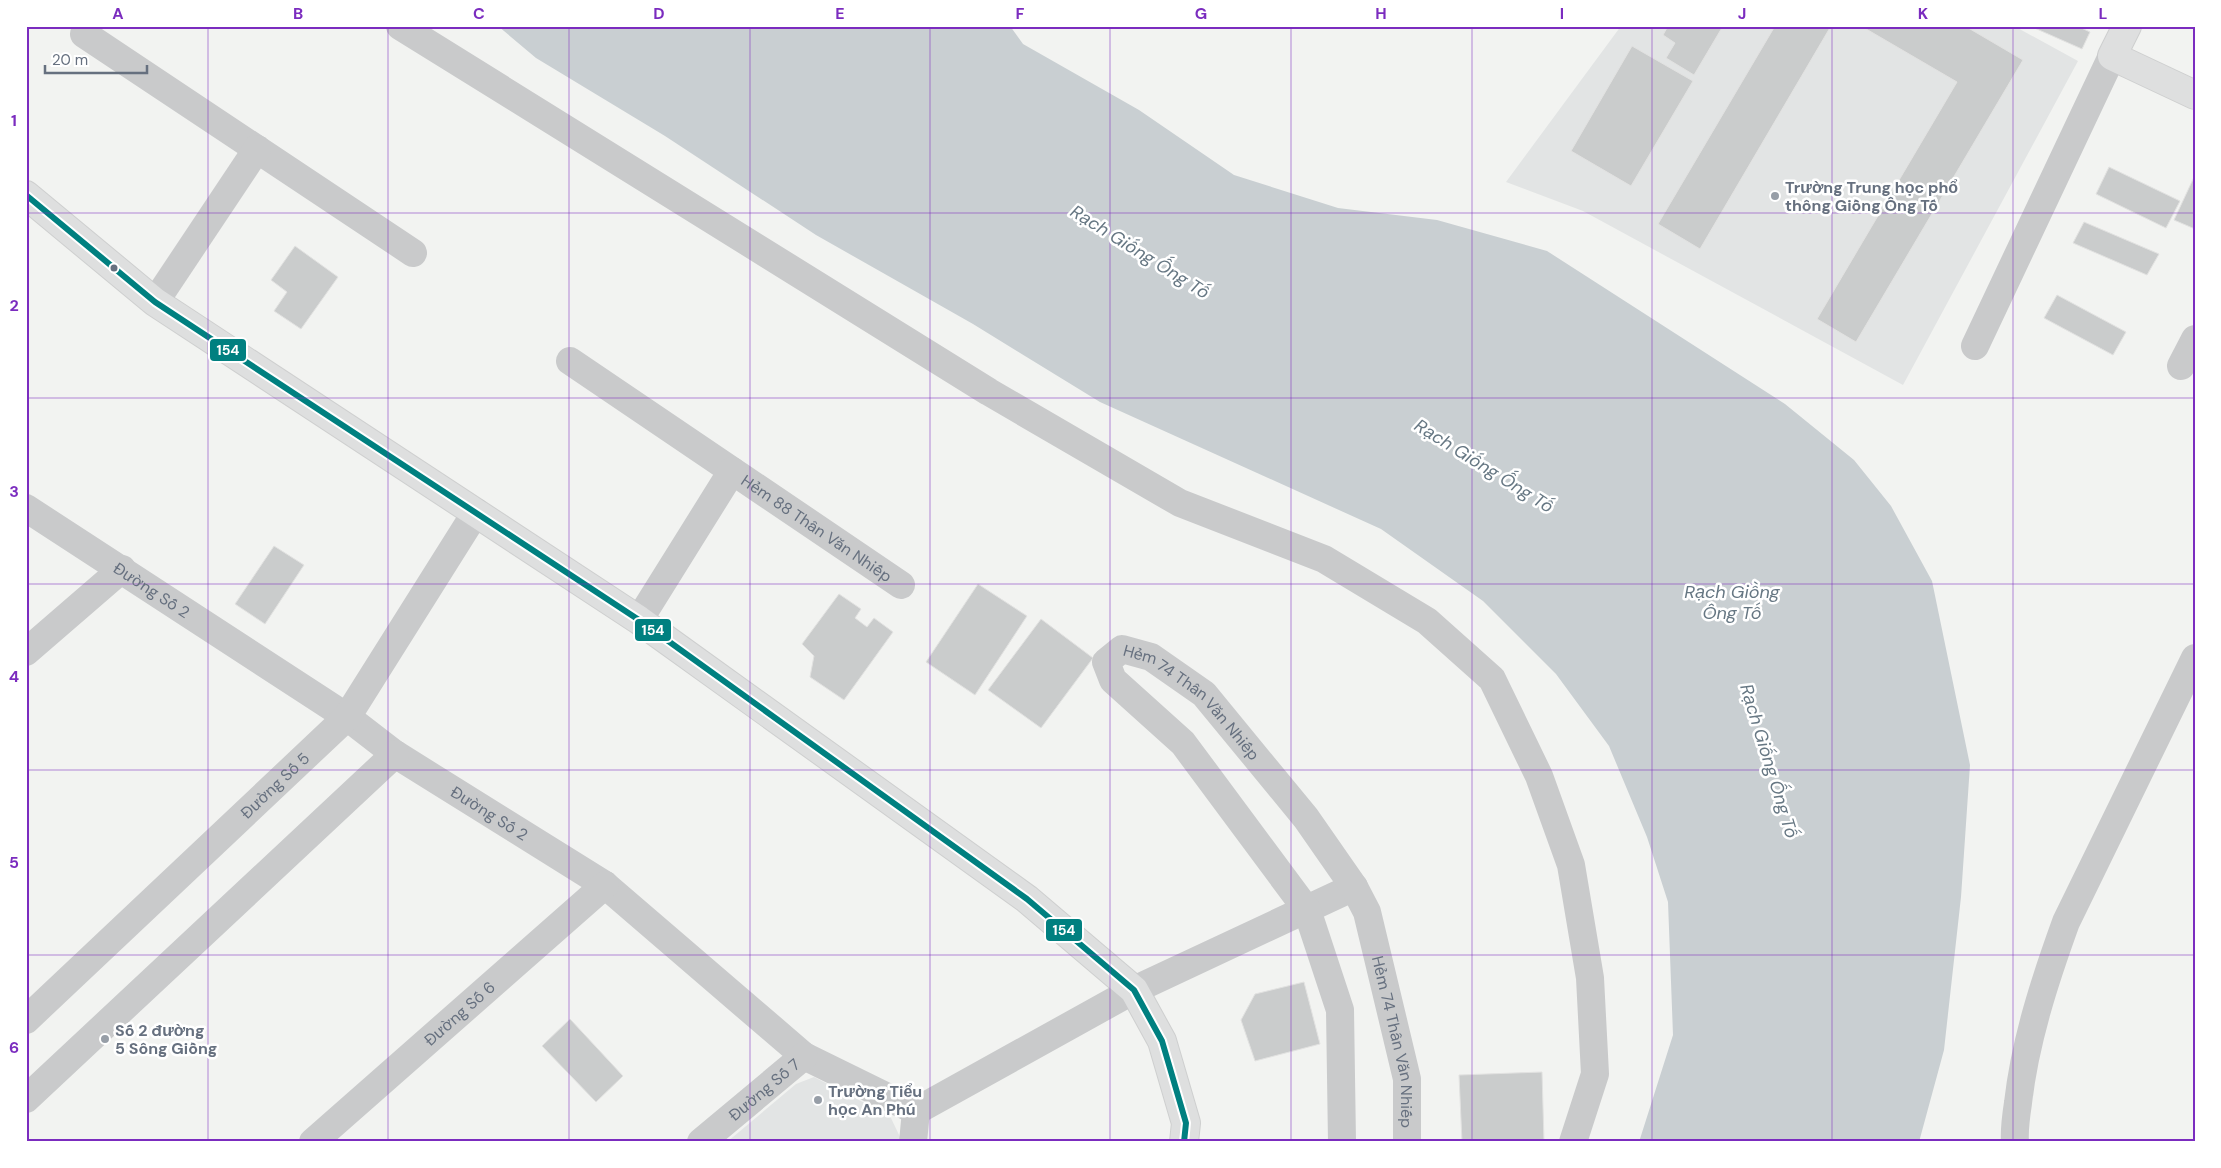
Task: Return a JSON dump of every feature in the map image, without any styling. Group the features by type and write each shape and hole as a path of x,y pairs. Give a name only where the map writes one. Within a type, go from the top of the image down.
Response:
{"street":[{"path":"400,26 990,392 1180,503 1324,559 1427,621 1492,679 1538,776 1571,865 1590,978 1595,1074 1573,1142"},
{"path":"1975,346 2127,26"},
{"path":"84,34 413,254"},
{"path":"2112,56 2195,95"},
{"path":"156,302 256,149"},
{"path":"26,195 156,302 639,620 1027,899 1134,990 1162,1041 1186,1123 1184,1142"},
{"path":"2181,366 2195,339"},
{"name":"Hẻm 88 Thân Văn Nhiếp","path":"570,362 901,585"},
{"name":"Hẻm 88 Thân Văn Nhiếp","path":"639,620 732,471"},
{"name":"Đường Số 2","path":"26,508 347,717 395,754 605,885 804,1056 916,1111"},
{"name":"Đường Số 5","path":"26,1020 347,717 476,512"},
{"path":"26,652 122,570"},
{"name":"Hẻm 74 Thân Văn Nhiếp","path":"1342,1142 1340,1010 1307,910 1183,743 1113,680 1106,662 1122,649 1151,657 1204,694 1306,818 1354,887 1367,912 1407,1079 1407,1142"},
{"path":"2015,1142 2019,1090 2028,1043 2050,965 2066,922 2195,658"},
{"path":"26,1099 395,754"},
{"name":"Đường Số 6","path":"313,1142 605,885"},
{"path":"913,1142 916,1111 1134,990 1354,887"},
{"name":"Đường Số 7","path":"701,1142 804,1056"}],"shaded area":[{"name":"Trường Trung học phổ thông Giồng Ông Tố","path":"1621,26 2014,26 2078,61 1903,385 1583,211 1506,182"},
{"name":"Trường Tiểu học An Phú","path":"814,1077 890,1116 900,1137 899,1142 727,1142 796,1084"}],"water":[{"name":"Rạch Giồng Ông Tố","path":"498,26 1010,26 1023,44 1139,110 1234,175 1338,208 1437,220 1547,251 1785,404 1854,460 1891,506 1932,581 1970,765 1961,897 1944,1050 1919,1142 1639,1142 1673,1035 1668,902 1647,837 1609,746 1556,674 1483,601 1381,529 1100,402 973,324 816,235 665,136 536,58"}],"building":[{"path":"1668,26 1723,26 1694,75 1666,58 1675,43 1663,35"},
{"path":"1775,26 1831,26 1700,249 1658,224"},
{"path":"1861,26 1965,26 2023,60 1856,342 1817,319 1957,82"},
{"path":"2030,26 2077,26 2090,32 2082,49"},
{"path":"1632,46 1693,81 1631,186 1571,151"},
{"path":"2109,167 2180,201 2166,228 2096,194"},
{"path":"2195,175 2195,229 2174,220"},
{"path":"2084,222 2159,254 2147,275 2073,243"},
{"path":"295,246 338,277 301,329 274,311 287,292 271,280"},
{"path":"2057,295 2126,332 2113,355 2044,318"},
{"path":"274,546 304,565 265,624 235,604"},
{"path":"978,584 1027,616 975,695 926,662"},
{"path":"839,594 861,609 855,618 867,627 874,618 893,632 844,700 810,677 814,656 802,644"},
{"path":"1041,619 1093,658 1041,728 988,690"},
{"path":"1304,982 1320,1044 1255,1061 1241,1020 1255,994"},
{"path":"570,1019 623,1076 596,1102 542,1046"},
{"path":"1542,1072 1544,1142 1462,1142 1459,1075"}],"transit line":[{"name":"154","path":"26,195 155,302 639,620 1027,899 1134,990 1162,1041 1186,1123 1184,1142"}],"place":[{"name":"Trường Trung học phổ thông Giồng Ông Tố","path":"1775,196"},
{"name":"Số 2 đường 5 Sông Giồng","path":"105,1039"},
{"name":"Trường Tiểu học An Phú","path":"818,1100"}],"water label":[{"name":"Rạch Giống Ống Tố","path":"1140,252"},
{"name":"Rạch Giống Ống Tố","path":"1484,466"},
{"name":"Rạch Giống Ống Tố","path":"1769,761"}]}
